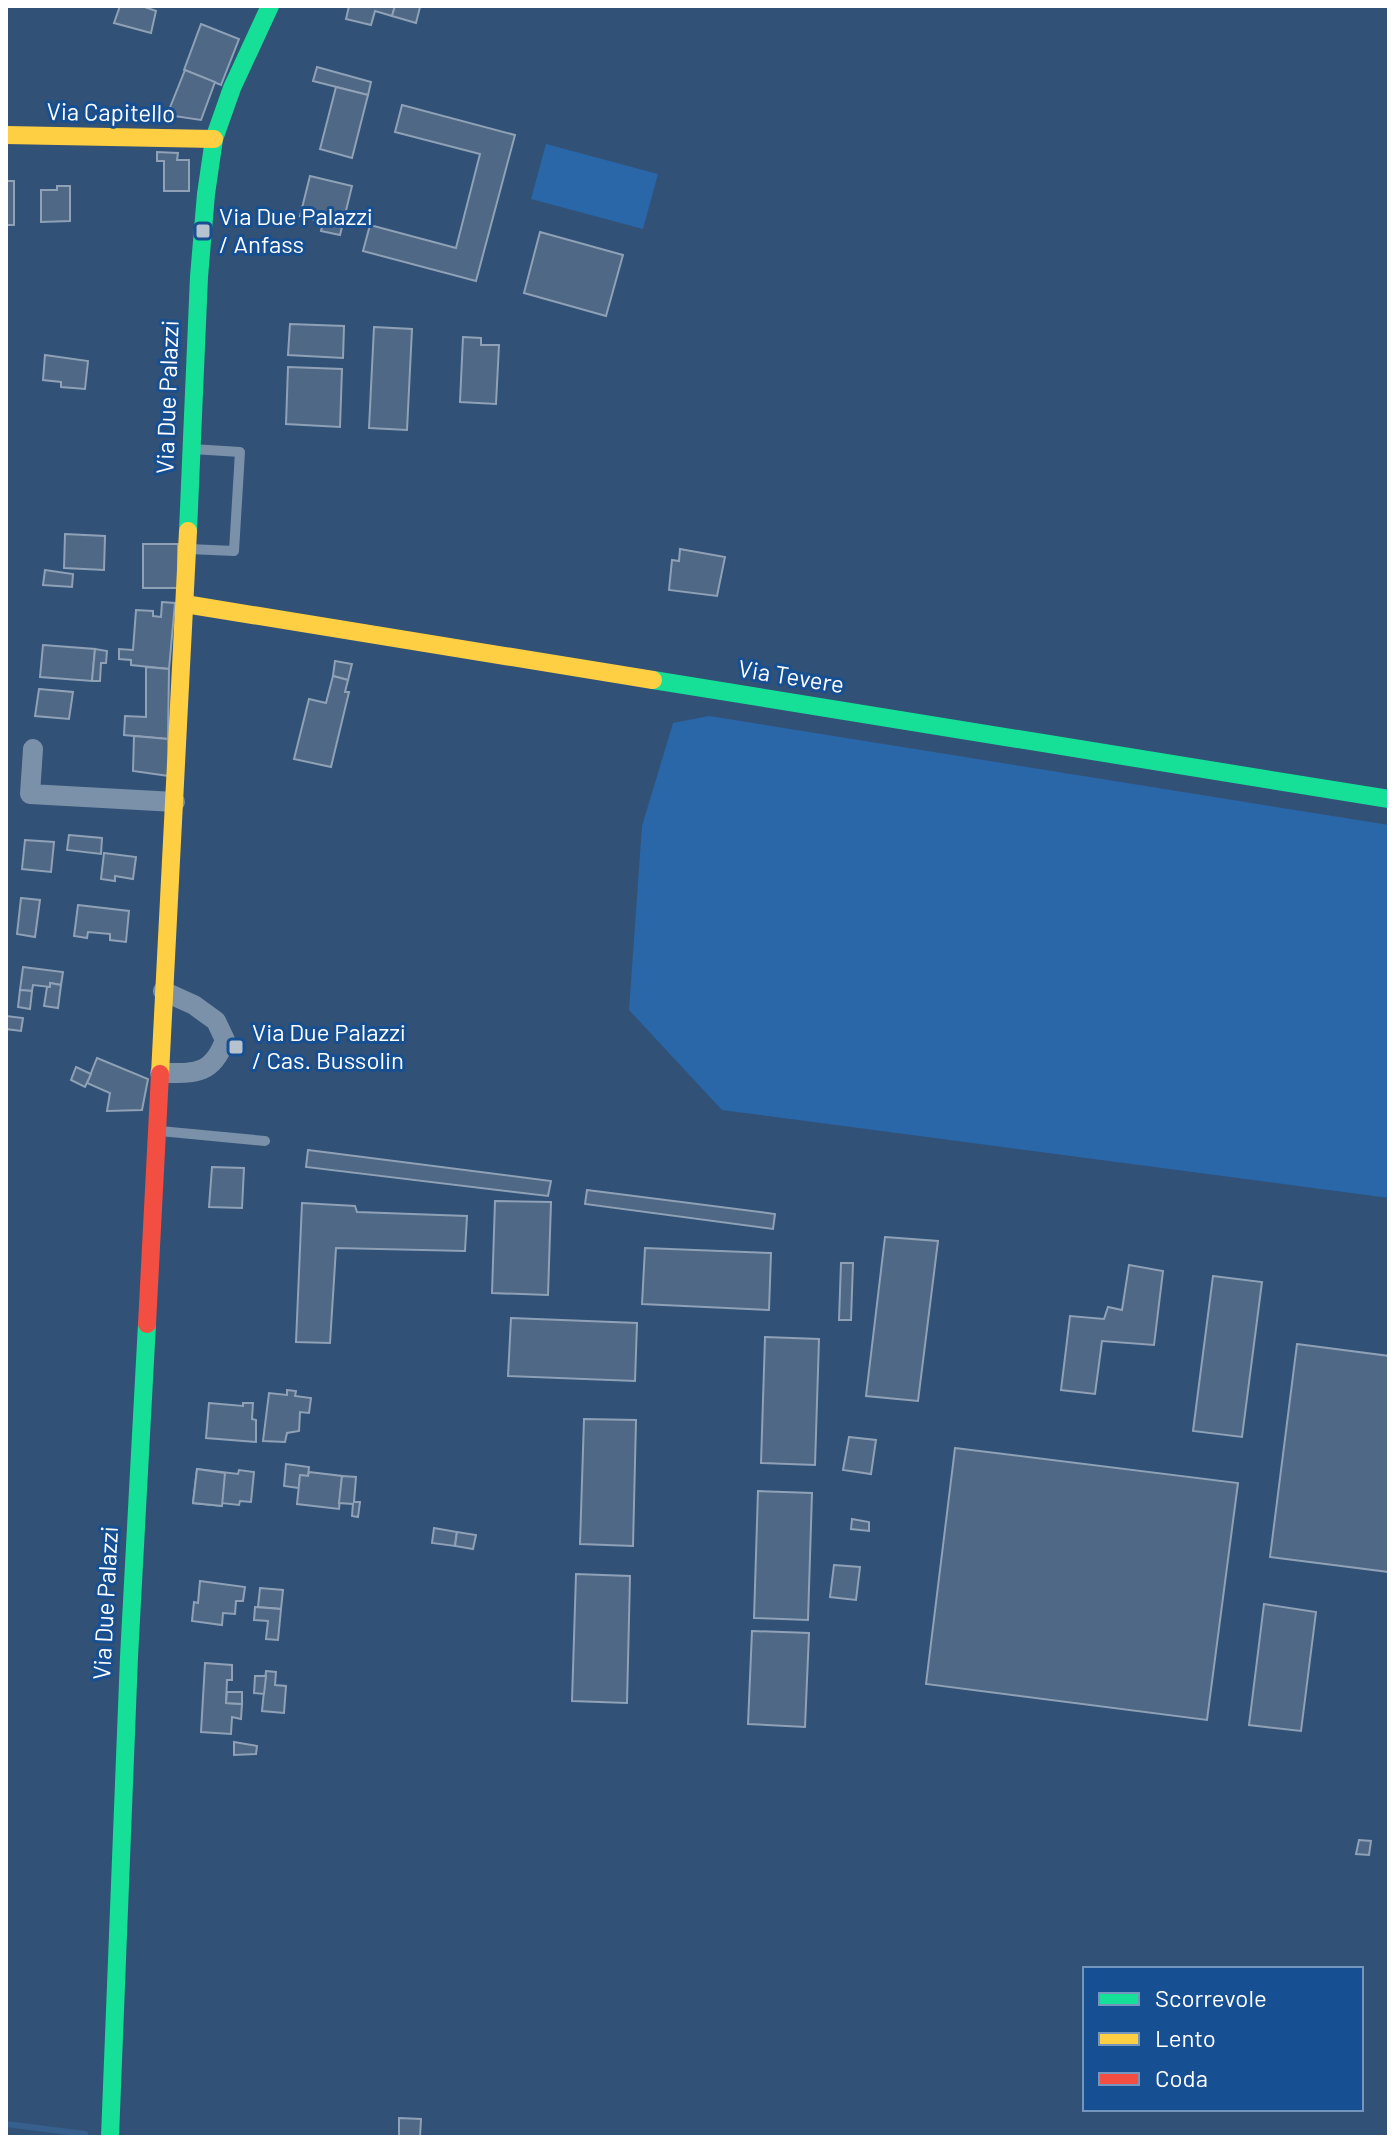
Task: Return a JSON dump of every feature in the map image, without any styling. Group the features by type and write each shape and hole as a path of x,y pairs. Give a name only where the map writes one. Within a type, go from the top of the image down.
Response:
{"street":[{"name":"Via Due Palazzi","path":"110,2137 129,1657 175,802 199,277 214,139 232,88 270,6"},
{"name":"Via Capitello","path":"6,135 214,139"},
{"name":"Via Tevere","path":"185,604 1389,799"},
{"path":"33,749 30,794 175,802"},
{"path":"160,1073 196,1072 208,1068 219,1056 225,1040 216,1021 194,1005 163,991"}],"lane":[{"path":"187,549 234,551 240,452 192,449"},
{"path":"157,1131 265,1141"}],"shaded area":[{"path":"546,144 658,174 643,229 531,199"},
{"path":"709,716 1389,825 1389,1198 722,1110 629,1010 642,826 673,723"}],"building":[{"path":"120,6 142,6 156,11 151,33 114,23"},
{"path":"349,6 395,6 392,16 375,11 371,25 346,19"},
{"path":"395,6 420,7 416,23 392,16"},
{"path":"201,24 239,39 221,85 184,70"},
{"path":"317,67 371,82 368,95 313,81"},
{"path":"185,70 215,82 201,120 167,115"},
{"path":"336,87 368,95 352,158 320,149"},
{"path":"402,105 515,135 476,281 363,251 370,225 456,248 480,154 395,132"},
{"path":"157,152 178,153 177,160 189,160 189,191 164,191 164,161 157,161"},
{"path":"310,176 352,186 340,235 321,231 323,222 300,216"},
{"path":"6,181 14,181 14,225 6,225"},
{"path":"57,186 70,186 70,221 41,222 41,190 57,190"},
{"path":"540,232 623,255 606,316 524,293"},
{"path":"290,324 344,326 343,358 288,355"},
{"path":"374,327 412,329 407,430 369,428"},
{"path":"463,337 481,338 481,345 499,345 496,404 460,402"},
{"path":"45,355 88,361 85,389 61,387 61,382 43,380"},
{"path":"288,367 342,369 340,427 286,424"},
{"path":"65,534 105,536 104,570 64,568"},
{"path":"143,544 178,544 178,588 143,588"},
{"path":"680,549 725,557 717,596 669,590 672,560 679,561"},
{"path":"45,570 73,574 72,587 43,585"},
{"path":"162,602 175,603 169,669 131,665 131,660 119,659 119,649 133,650 136,610 153,611 153,616 161,617"},
{"path":"43,645 95,649 92,681 40,677"},
{"path":"95,649 107,651 106,663 101,663 100,681 92,681"},
{"path":"335,661 352,664 348,680 333,676"},
{"path":"146,667 169,669 168,739 124,735 125,716 146,717"},
{"path":"333,676 348,680 345,692 349,692 331,767 294,759 309,699 326,703"},
{"path":"39,689 73,692 69,719 35,716"},
{"path":"134,736 168,739 169,776 133,771"},
{"path":"69,835 102,838 101,854 67,850"},
{"path":"25,840 54,842 51,872 22,869"},
{"path":"104,853 136,857 133,879 115,876 115,881 101,879"},
{"path":"21,898 40,900 35,937 17,934"},
{"path":"78,905 129,911 126,942 110,940 110,934 88,932 87,938 74,936"},
{"path":"23,967 63,972 61,985 33,985 32,991 20,990"},
{"path":"50,983 61,985 58,1008 44,1006"},
{"path":"20,990 32,991 30,1009 18,1007"},
{"path":"6,1016 23,1018 21,1031 6,1029"},
{"path":"97,1058 148,1079 142,1110 107,1111 110,1093 87,1083"},
{"path":"76,1067 91,1074 85,1087 71,1080"},
{"path":"308,1150 551,1181 548,1196 306,1167"},
{"path":"212,1167 244,1168 242,1208 209,1207"},
{"path":"587,1190 775,1214 773,1229 585,1204"},
{"path":"495,1201 551,1202 548,1295 492,1293"},
{"path":"302,1203 355,1206 357,1212 467,1216 465,1251 336,1248 330,1343 296,1342"},
{"path":"885,1237 938,1241 918,1401 866,1396"},
{"path":"645,1248 771,1253 769,1310 642,1304"},
{"path":"841,1263 853,1263 851,1320 839,1320"},
{"path":"1129,1265 1163,1271 1154,1345 1102,1341 1095,1394 1061,1390 1070,1316 1104,1319 1108,1307 1122,1310"},
{"path":"1213,1276 1262,1282 1242,1437 1193,1431"},
{"path":"511,1318 637,1323 635,1381 508,1376"},
{"path":"765,1337 819,1339 815,1465 761,1463"},
{"path":"1297,1344 1389,1356 1389,1572 1270,1557"},
{"path":"287,1390 296,1391 295,1396 311,1398 309,1413 300,1412 299,1431 287,1433 285,1442 263,1441 269,1393 287,1395"},
{"path":"209,1403 243,1406 243,1403 253,1403 256,1442 206,1438"},
{"path":"584,1419 636,1420 633,1546 580,1544"},
{"path":"849,1437 876,1440 871,1474 843,1470"},
{"path":"955,1448 1238,1483 1207,1720 926,1684"},
{"path":"286,1464 309,1467 308,1476 300,1475 299,1488 284,1486"},
{"path":"197,1469 238,1474 239,1470 254,1472 251,1502 240,1501 239,1505 222,1503 222,1506 193,1503"},
{"path":"197,1469 225,1473 222,1506 193,1503"},
{"path":"309,1472 342,1476 339,1509 297,1504 300,1475 308,1476"},
{"path":"342,1476 356,1477 354,1502 360,1502 358,1517 352,1516 353,1504 339,1503"},
{"path":"758,1491 812,1493 808,1620 754,1618"},
{"path":"852,1519 869,1522 869,1531 851,1529"},
{"path":"434,1528 457,1532 455,1546 432,1543"},
{"path":"457,1532 476,1535 473,1549 455,1546"},
{"path":"834,1565 860,1567 856,1600 830,1597"},
{"path":"576,1574 630,1576 627,1703 572,1701"},
{"path":"200,1581 245,1587 243,1601 236,1601 235,1614 223,1613 222,1625 192,1621"},
{"path":"260,1588 283,1590 281,1609 258,1607"},
{"path":"1264,1604 1316,1612 1301,1731 1249,1725"},
{"path":"255,1607 281,1609 278,1640 266,1639 268,1621 254,1620"},
{"path":"752,1631 809,1633 805,1727 748,1724"},
{"path":"205,1663 232,1665 232,1680 227,1680 226,1703 242,1704 241,1719 232,1717 231,1734 201,1732"},
{"path":"266,1671 276,1672 275,1685 286,1686 284,1713 262,1711"},
{"path":"255,1676 266,1676 264,1694 254,1693"},
{"path":"227,1692 242,1692 242,1704 226,1703"},
{"path":"234,1742 257,1746 256,1754 234,1755"},
{"path":"1359,1840 1371,1841 1369,1855 1356,1854"},
{"path":"399,2118 421,2119 420,2137 399,2137"}],"waterway":[{"path":"6,2124 85,2134"}],"traffic: fast":[{"path":"188,531 199,277 214,139 232,88 270,6"},
{"path":"653,680 1389,799"},
{"path":"110,2137 129,1657 147,1324"}],"traffic: slow":[{"path":"6,135 214,139"},
{"path":"160,1074 188,531"},
{"path":"185,604 653,680"}],"traffic: jam":[{"path":"147,1324 160,1074"}],"place":[{"name":"Via Due Palazzi / Anfass","path":"203,231"},
{"name":"Via Due Palazzi / Cas. Bussolin","path":"236,1047"}]}
